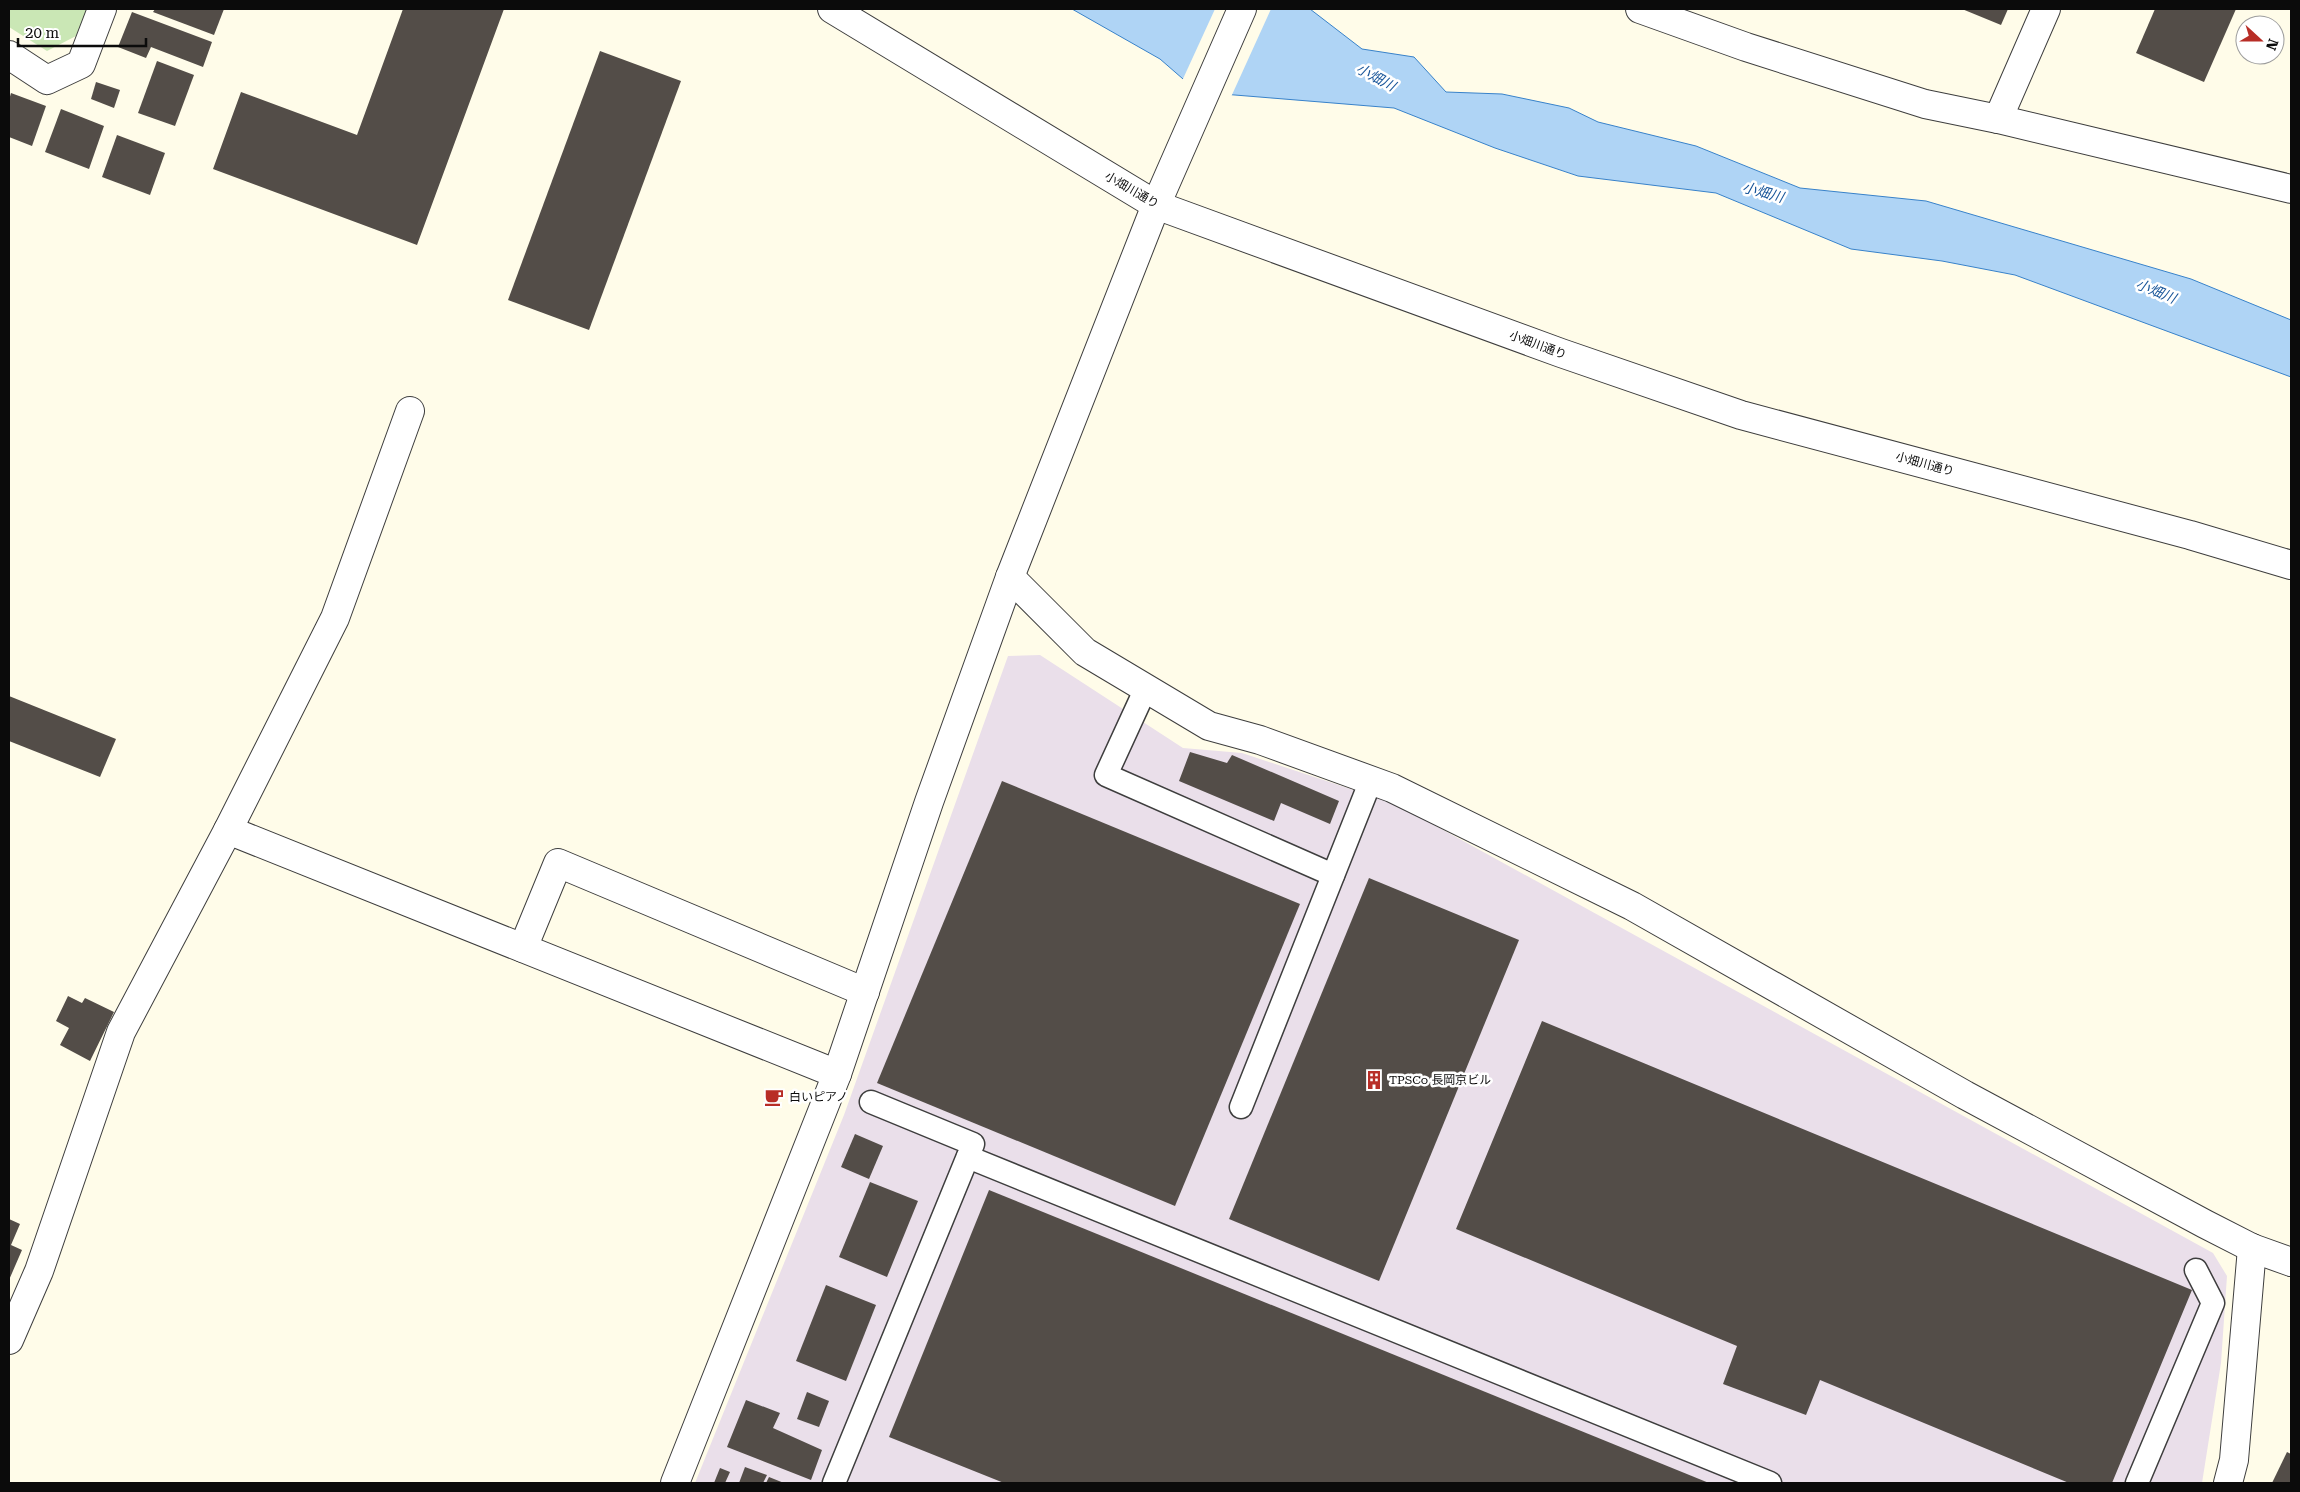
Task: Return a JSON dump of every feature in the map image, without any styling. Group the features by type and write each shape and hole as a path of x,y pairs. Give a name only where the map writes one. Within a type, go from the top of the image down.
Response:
{"street":[{"path":"9,55 47,80 81,64 102,9"},
{"name":"小畑川通り","path":"832,9 1156,205 1561,353 1741,415 2190,535 2291,565"},
{"path":"675,1483 837,1074 929,802 1010,577 1176,156 1242,9"},
{"path":"1640,9 1746,47 1924,104 1998,118 2291,189"},
{"path":"1998,118 2046,9"},
{"path":"10,1335 39,1271 121,1032 228,830 334,618 410,411"},
{"path":"1010,577 1085,652 1209,726 1260,740 1392,788 1632,906 1965,1095 2252,1248 2291,1262"},
{"path":"228,830 837,1074"},
{"path":"523,948 558,863 865,992"},
{"path":"2228,1483 2234,1460 2252,1248"}],"lane":[{"path":"1146,688 1106,775 1333,875"},
{"path":"1241,1107 1371,780"},
{"path":"834,1483 973,1144 871,1102"},
{"path":"968,1157 1770,1483"},
{"path":"2137,1483 2213,1303 2196,1270"}],"shaded area":[{"path":"1040,655 1183,748 1242,753 1396,804 2213,1253 2227,1276 2221,1363 2202,1483 695,1483 844,1115 1008,656"}],"green space":[{"path":"9,9 87,9 76,36 47,51 9,27"}],"water":[{"name":"小畑川","path":"1072,9 1310,9 1362,49 1414,57 1446,92 1502,94 1569,108 1598,122 1696,146 1800,188 1926,201 2191,279 2291,320 2291,377 2015,275 1942,261 1851,249 1716,193 1578,176 1495,148 1394,108 1198,92 1160,59"}],"pier":[{"path":"1215,9 1228,9 1192,90 1182,81"},
{"path":"1230,9 1271,9 1231,97 1197,94"}],"building":[{"path":"155,9 224,9 214,35 153,12"},
{"path":"403,9 504,9 417,245 213,169 241,92 357,135"},
{"path":"1962,9 2008,9 2001,25"},
{"path":"2155,9 2236,9 2204,82 2136,53"},
{"path":"132,12 212,42 203,67 151,47 146,58 118,47"},
{"path":"600,51 681,81 589,330 508,300"},
{"path":"157,61 194,75 175,126 138,113"},
{"path":"96,82 120,90 114,108 91,99"},
{"path":"11,93 46,106 32,146 9,137 9,100"},
{"path":"61,109 104,126 89,169 45,152"},
{"path":"117,135 165,153 150,195 102,177"},
{"path":"9,696 116,739 100,777 9,741"},
{"path":"1190,752 1227,763 1232,755 1339,801 1330,824 1281,803 1274,821 1179,781"},
{"path":"1002,781 1300,904 1175,1206 877,1083"},
{"name":"TPSCo 長岡京ビル","path":"1369,878 1519,940 1379,1281 1229,1219"},
{"path":"68,996 82,1003 85,998 114,1012 90,1061 60,1045 69,1028 56,1021"},
{"path":"1542,1021 2192,1290 2112,1483 2069,1483 1820,1380 1806,1415 1723,1384 1737,1346 1456,1229"},
{"path":"855,1134 883,1146 869,1179 841,1167"},
{"path":"870,1182 918,1201 887,1277 839,1257"},
{"path":"989,1190 1709,1483 1004,1483 889,1437"},
{"path":"9,1219 20,1224 11,1245 22,1250 9,1280"},
{"path":"826,1285 876,1305 846,1381 796,1361"},
{"path":"807,1392 829,1401 819,1427 797,1419"},
{"path":"746,1400 780,1413 773,1428 822,1450 811,1480 727,1447"},
{"path":"2287,1452 2291,1454 2291,1483 2272,1483"},
{"path":"745,1467 767,1475 763,1483 739,1483"},
{"path":"720,1468 730,1472 725,1483 714,1483"},
{"path":"769,1477 784,1483 766,1483"}],"place":[{"name":"TPSCo 長岡京ビル","path":"1374,1080"},
{"name":"白いピアノ","path":"774,1097"}]}
